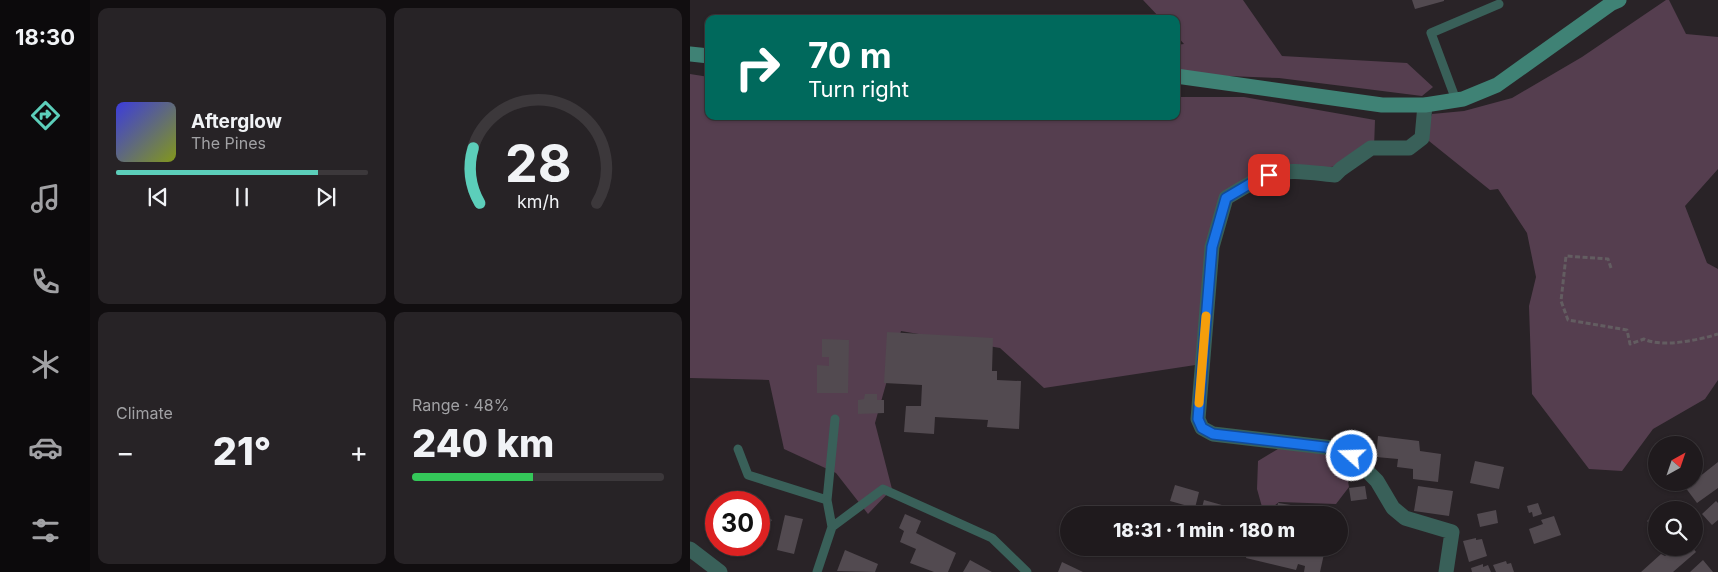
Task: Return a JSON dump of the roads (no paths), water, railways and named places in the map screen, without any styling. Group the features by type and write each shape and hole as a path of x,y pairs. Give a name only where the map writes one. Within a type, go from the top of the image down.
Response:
{"street":[{"path":"1180,77 1382,105 1425,105 1463,99 1497,85 1612,3 1619,0"},
{"path":"690,54 705,56"},
{"path":"1425,105 1422,138 1409,148 1372,148 1335,175 1302,172 1269,175 1226,198 1212,247 1198,419 1202,428 1213,434 1333,448 1352,456 1377,481 1393,508 1405,518 1452,532 1446,572"},
{"path":"690,549 720,572"}],"lane":[{"path":"1456,100 1431,33 1499,4"},
{"path":"817,572 832,527 827,500 835,419"},
{"path":"738,450 748,476 827,500"},
{"path":"832,527 883,489 992,538 1027,572"}]}
